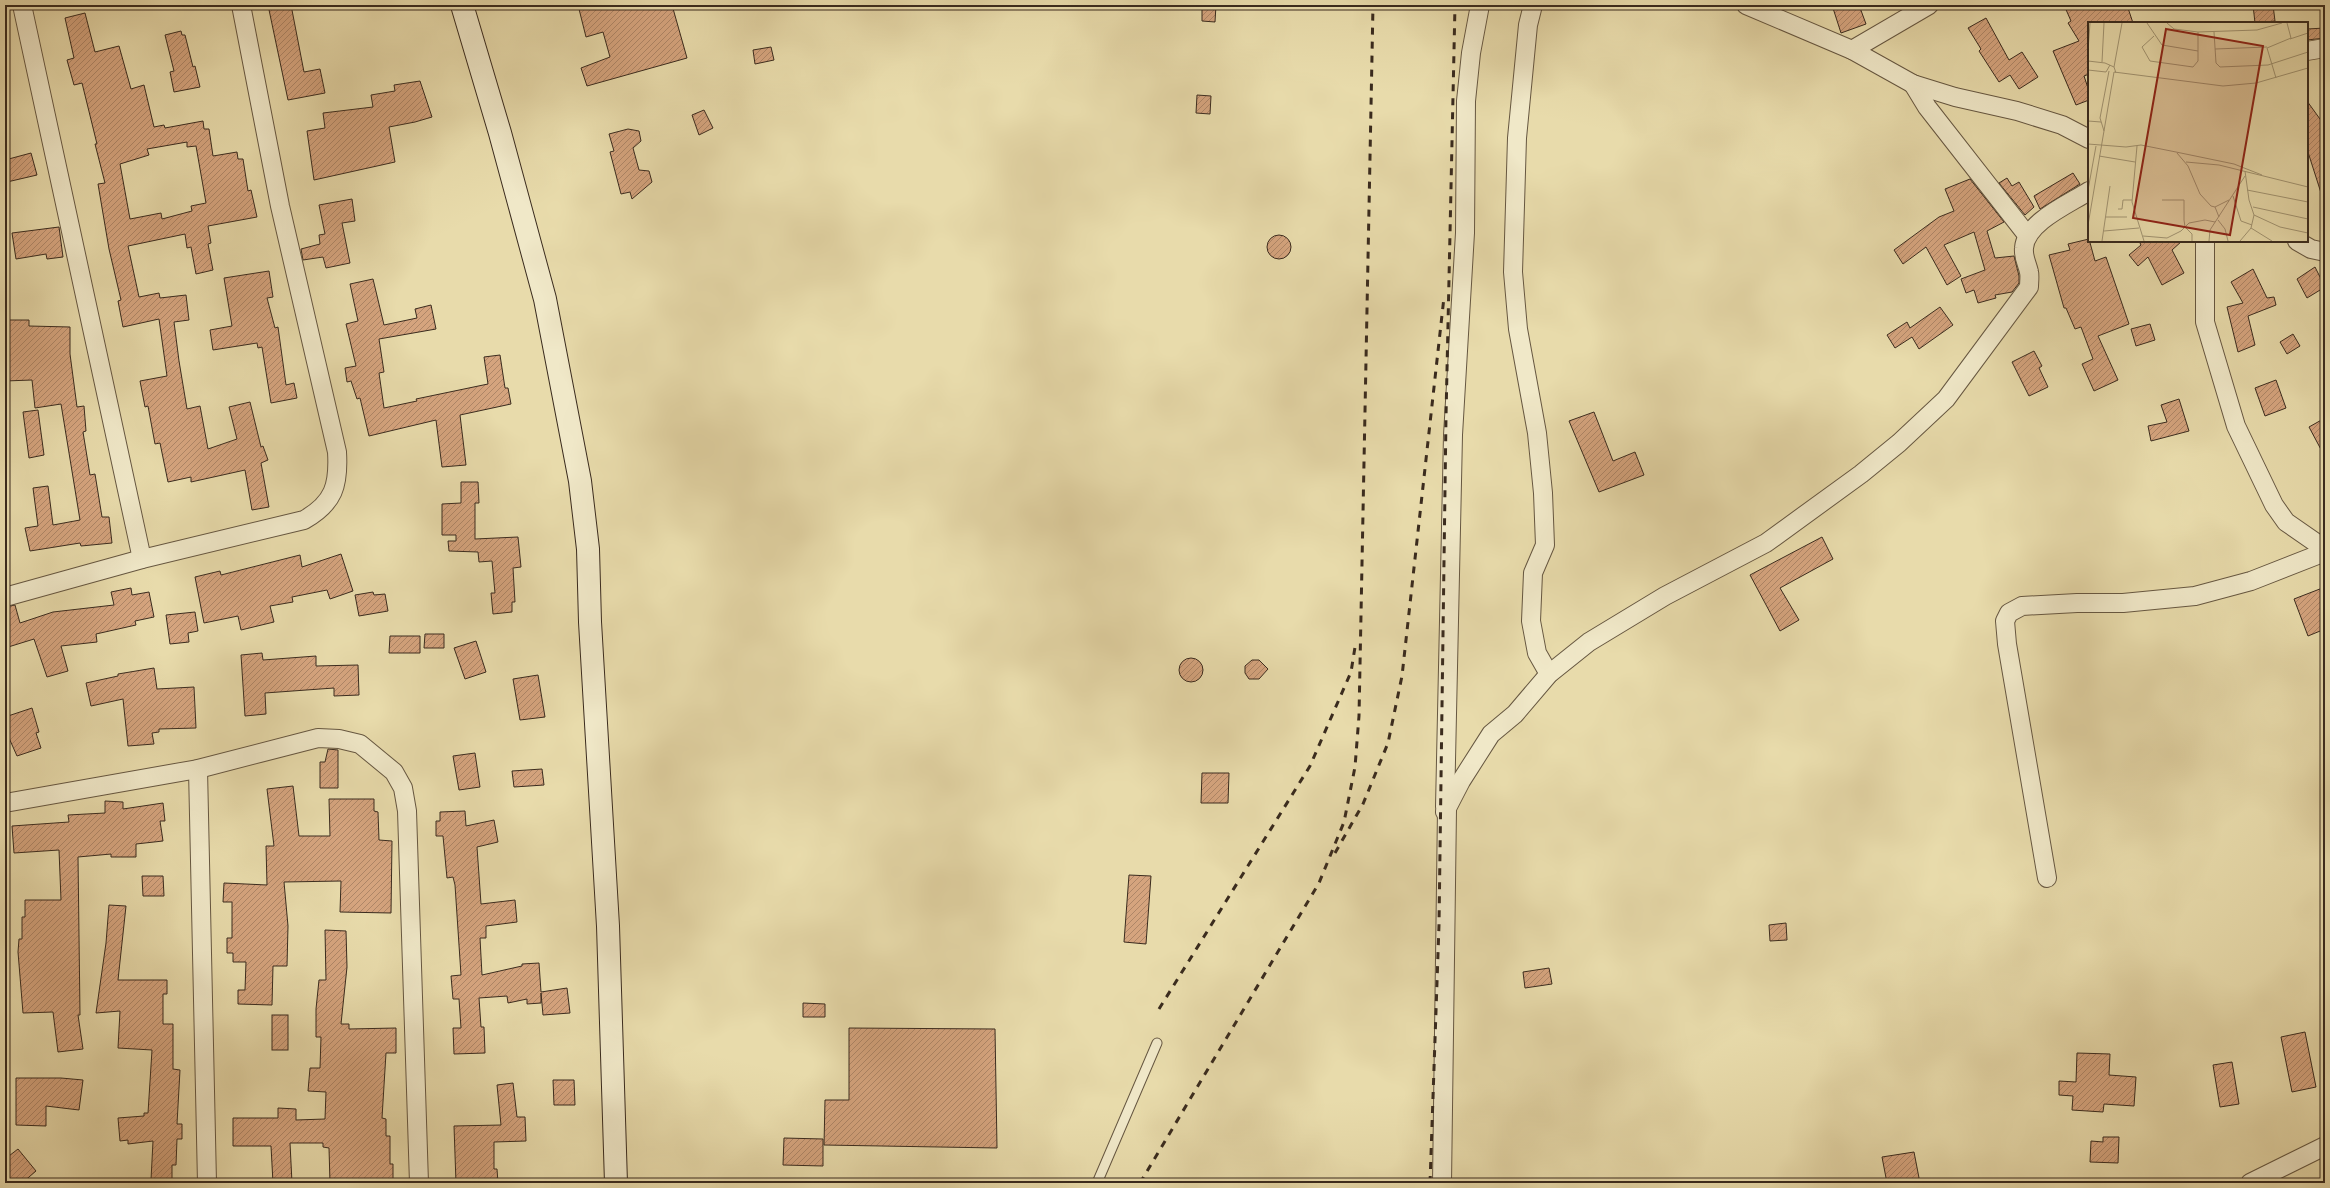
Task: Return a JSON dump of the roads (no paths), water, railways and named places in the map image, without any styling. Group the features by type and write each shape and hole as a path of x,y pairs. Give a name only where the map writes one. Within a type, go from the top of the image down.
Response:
{"main road":[{"path":"462,5 500,133 545,299 580,481 588,549 590,622 608,926 616,1183"}],"street":[{"path":"22,5 142,559"},
{"path":"5,597 142,559 304,520 324,506 331,495 339,474 337,452 280,206 241,5"},
{"path":"1447,809 1445,812 1453,435 1465,233 1466,101 1471,53 1480,5"},
{"path":"1533,5 1528,25 1517,138 1513,272 1518,329 1537,433 1543,493 1545,545 1533,573 1531,621 1537,654 1549,674"},
{"path":"1746,5 1852,50 1913,84 1955,97 2025,113 2062,125 2088,138"},
{"path":"1852,50 1929,5"},
{"path":"2308,51 2325,48"},
{"path":"1913,84 1928,107 2027,235"},
{"path":"1442,1183 1447,809 1461,781 1491,734 1515,714 1549,674 1589,642 1665,596 1766,543 1861,474 1899,443 1946,399 2028,287 2029,272 2024,260 2024,247 2027,235 2036,225 2088,192"},
{"path":"2205,242 2205,322 2236,426 2271,498 2286,522 2325,549"},
{"path":"2299,242 2311,249 2325,252"},
{"path":"2047,878 2007,644 2005,621 2009,613 2022,606 2077,603 2123,604 2195,596 2251,581 2325,552"},
{"path":"5,803 198,769 318,738 339,739 360,744 394,772 403,788 407,811 419,1183"},
{"path":"198,769 207,1183"},
{"path":"2250,1183 2325,1146"}],"lane":[{"path":"1097,1183 1157,1043"}],"railway":[{"path":"1140,1183 1319,883 1344,822 1355,767 1359,716 1373,5"},
{"path":"1430,1183 1439,925 1446,416 1455,5"},
{"path":"1335,853 1363,804 1388,743 1402,676 1444,297"},
{"path":"1159,1009 1310,766 1351,672 1356,641"}]}
